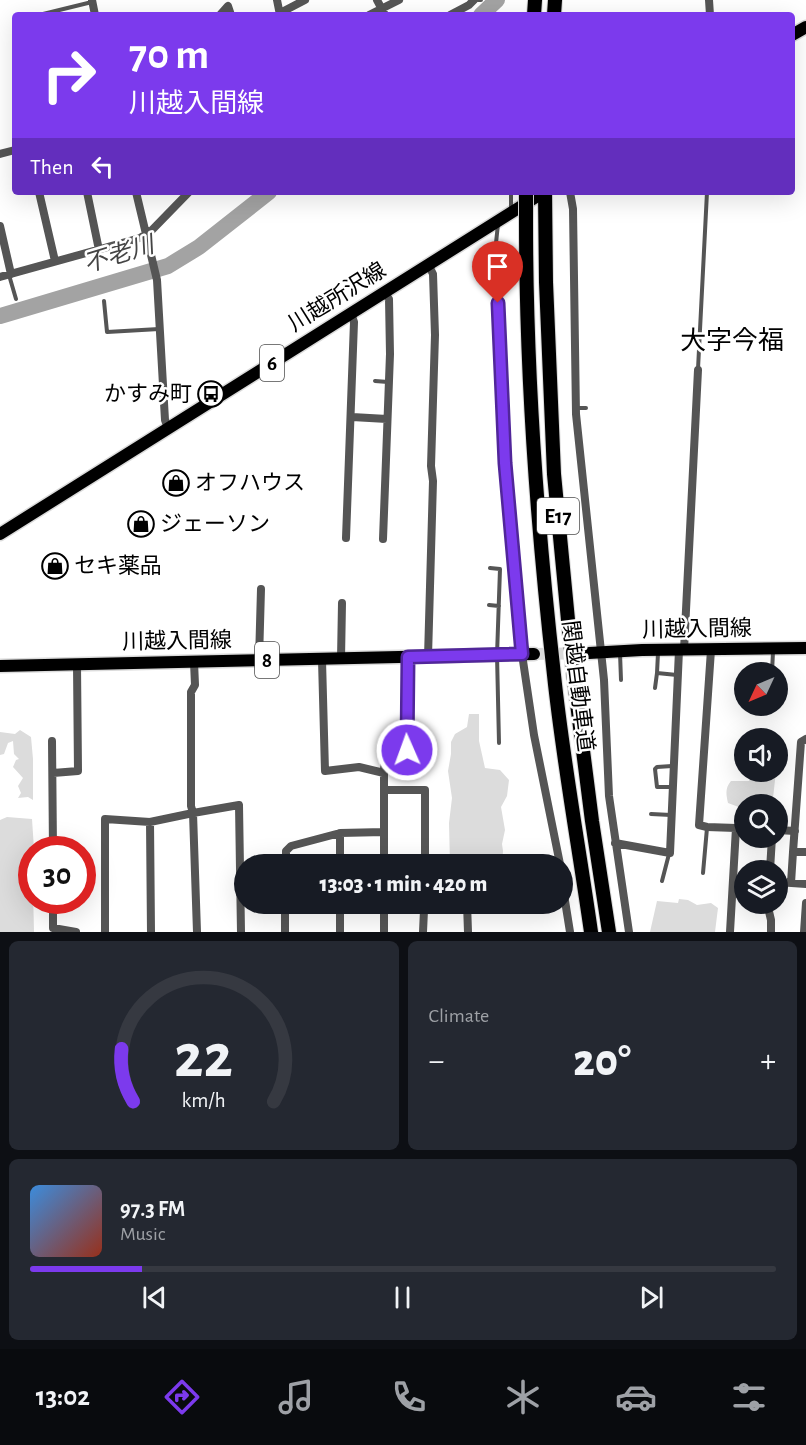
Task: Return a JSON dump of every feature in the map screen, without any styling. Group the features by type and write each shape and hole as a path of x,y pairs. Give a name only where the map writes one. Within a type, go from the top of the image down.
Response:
{"highway":[{"name":"関越自動車道","path":"526,195 526,290 530,383 554,677 591,932"},
{"name":"関越自動車道","path":"544,195 554,474 573,672 609,932"}],"main road":[{"name":"川越所沢線","path":"0,534 539,195"},
{"name":"川越入間線","path":"595,653 806,648"},
{"name":"川越入間線","path":"0,666 528,654"}],"street":[{"path":"223,12 235,0"},
{"path":"284,12 305,0"},
{"path":"377,0 383,12 399,0"},
{"path":"456,12 478,0"},
{"path":"228,6 230,12"},
{"path":"40,195 55,261"},
{"path":"88,195 99,250"},
{"path":"137,195 156,278 165,420 168,428"},
{"path":"0,277 140,238 146,235 184,195"},
{"path":"571,195 573,209 576,408 595,653 609,796 629,932"},
{"path":"0,226 10,274"},
{"path":"428,264 433,274 427,450 433,481 428,657"},
{"path":"383,539 389,382 389,299 384,292"},
{"path":"346,538 352,417 354,322 351,313"},
{"path":"615,843 670,853 672,766 698,370"},
{"path":"352,417 387,419"},
{"path":"259,660 261,589"},
{"path":"340,659 342,603"},
{"path":"711,651 699,825 734,829"},
{"path":"528,654 534,735 558,854"},
{"path":"384,854 385,752 407,750 408,657"},
{"path":"322,660 325,771 359,767 384,772"},
{"path":"194,662 195,685 191,692 191,806 197,932"},
{"path":"53,773 78,771 77,665"},
{"path":"791,883 801,742 806,739"},
{"path":"52,741 53,836"},
{"path":"384,790 425,790 425,854"},
{"path":"105,932 105,819 150,822 239,805 242,932"},
{"path":"150,822 151,932"},
{"path":"788,831 795,831"},
{"path":"286,854 291,846 340,833 384,832"},
{"path":"340,833 340,854"},
{"path":"730,932 738,848"},
{"path":"794,852 806,852"},
{"path":"788,883 806,884"},
{"path":"804,932 806,903"},
{"path":"53,914 53,928 76,932"},
{"path":"285,914 285,932"},
{"path":"340,914 340,932"},
{"path":"384,914 384,932"},
{"path":"423,932 424,914"},
{"path":"467,914 468,932"},
{"path":"567,914 570,932"},
{"path":"770,914 771,932"}],"lane":[{"path":"50,12 92,1"},
{"path":"511,195 511,213"},
{"path":"698,370 707,195"},
{"path":"498,220 497,273 505,463 528,654"},
{"path":"10,274 16,299"},
{"path":"104,301 107,332 160,329"},
{"path":"375,381 389,382"},
{"path":"576,408 586,408"},
{"path":"490,568 500,569 497,655 499,743"},
{"path":"489,605 499,606"},
{"path":"772,662 773,649"},
{"path":"620,651 621,680"},
{"path":"655,688 658,651"},
{"path":"657,673 678,675"},
{"path":"672,766 655,769 657,786 673,787"},
{"path":"651,814 671,815"},
{"path":"703,873 707,827"},
{"path":"662,881 670,853"}],"shaded area":[{"path":"469,714 479,714 479,741 485,768 500,770 509,780 507,796 501,807 505,830 503,854 450,854 449,823 452,798 448,771 451,742 455,734 467,727"},
{"path":"20,730 31,737 33,800 28,797 18,798 21,793 18,786 23,778 13,767 19,759 14,754 13,741 8,743 4,754 0,755 0,732 15,734"},
{"path":"731,781 775,782 773,794 734,794 734,805 728,803 726,791"},
{"path":"7,817 32,819 33,836 18,836 18,914 34,914 34,932 0,932 0,820"},
{"path":"679,899 688,900 697,905 711,903 718,908 715,932 650,932 657,901 678,903"}],"waterway":[{"name":"不老川","path":"484,12 497,0"},
{"name":"不老川","path":"0,316 168,266 199,247 265,195"}],"tunnel":[{"path":"534,654 589,653"}],"place":[{"name":"かすみ町","path":"211,394"},
{"name":"オフハウス","path":"176,483"},
{"name":"ジェーソン","path":"141,524"},
{"name":"セキ薬品","path":"55,566"}],"district":[{"name":"大字今福","path":"732,341"}],"route":[{"path":"407,750 408,657 522,654 505,463 498,303"}]}
